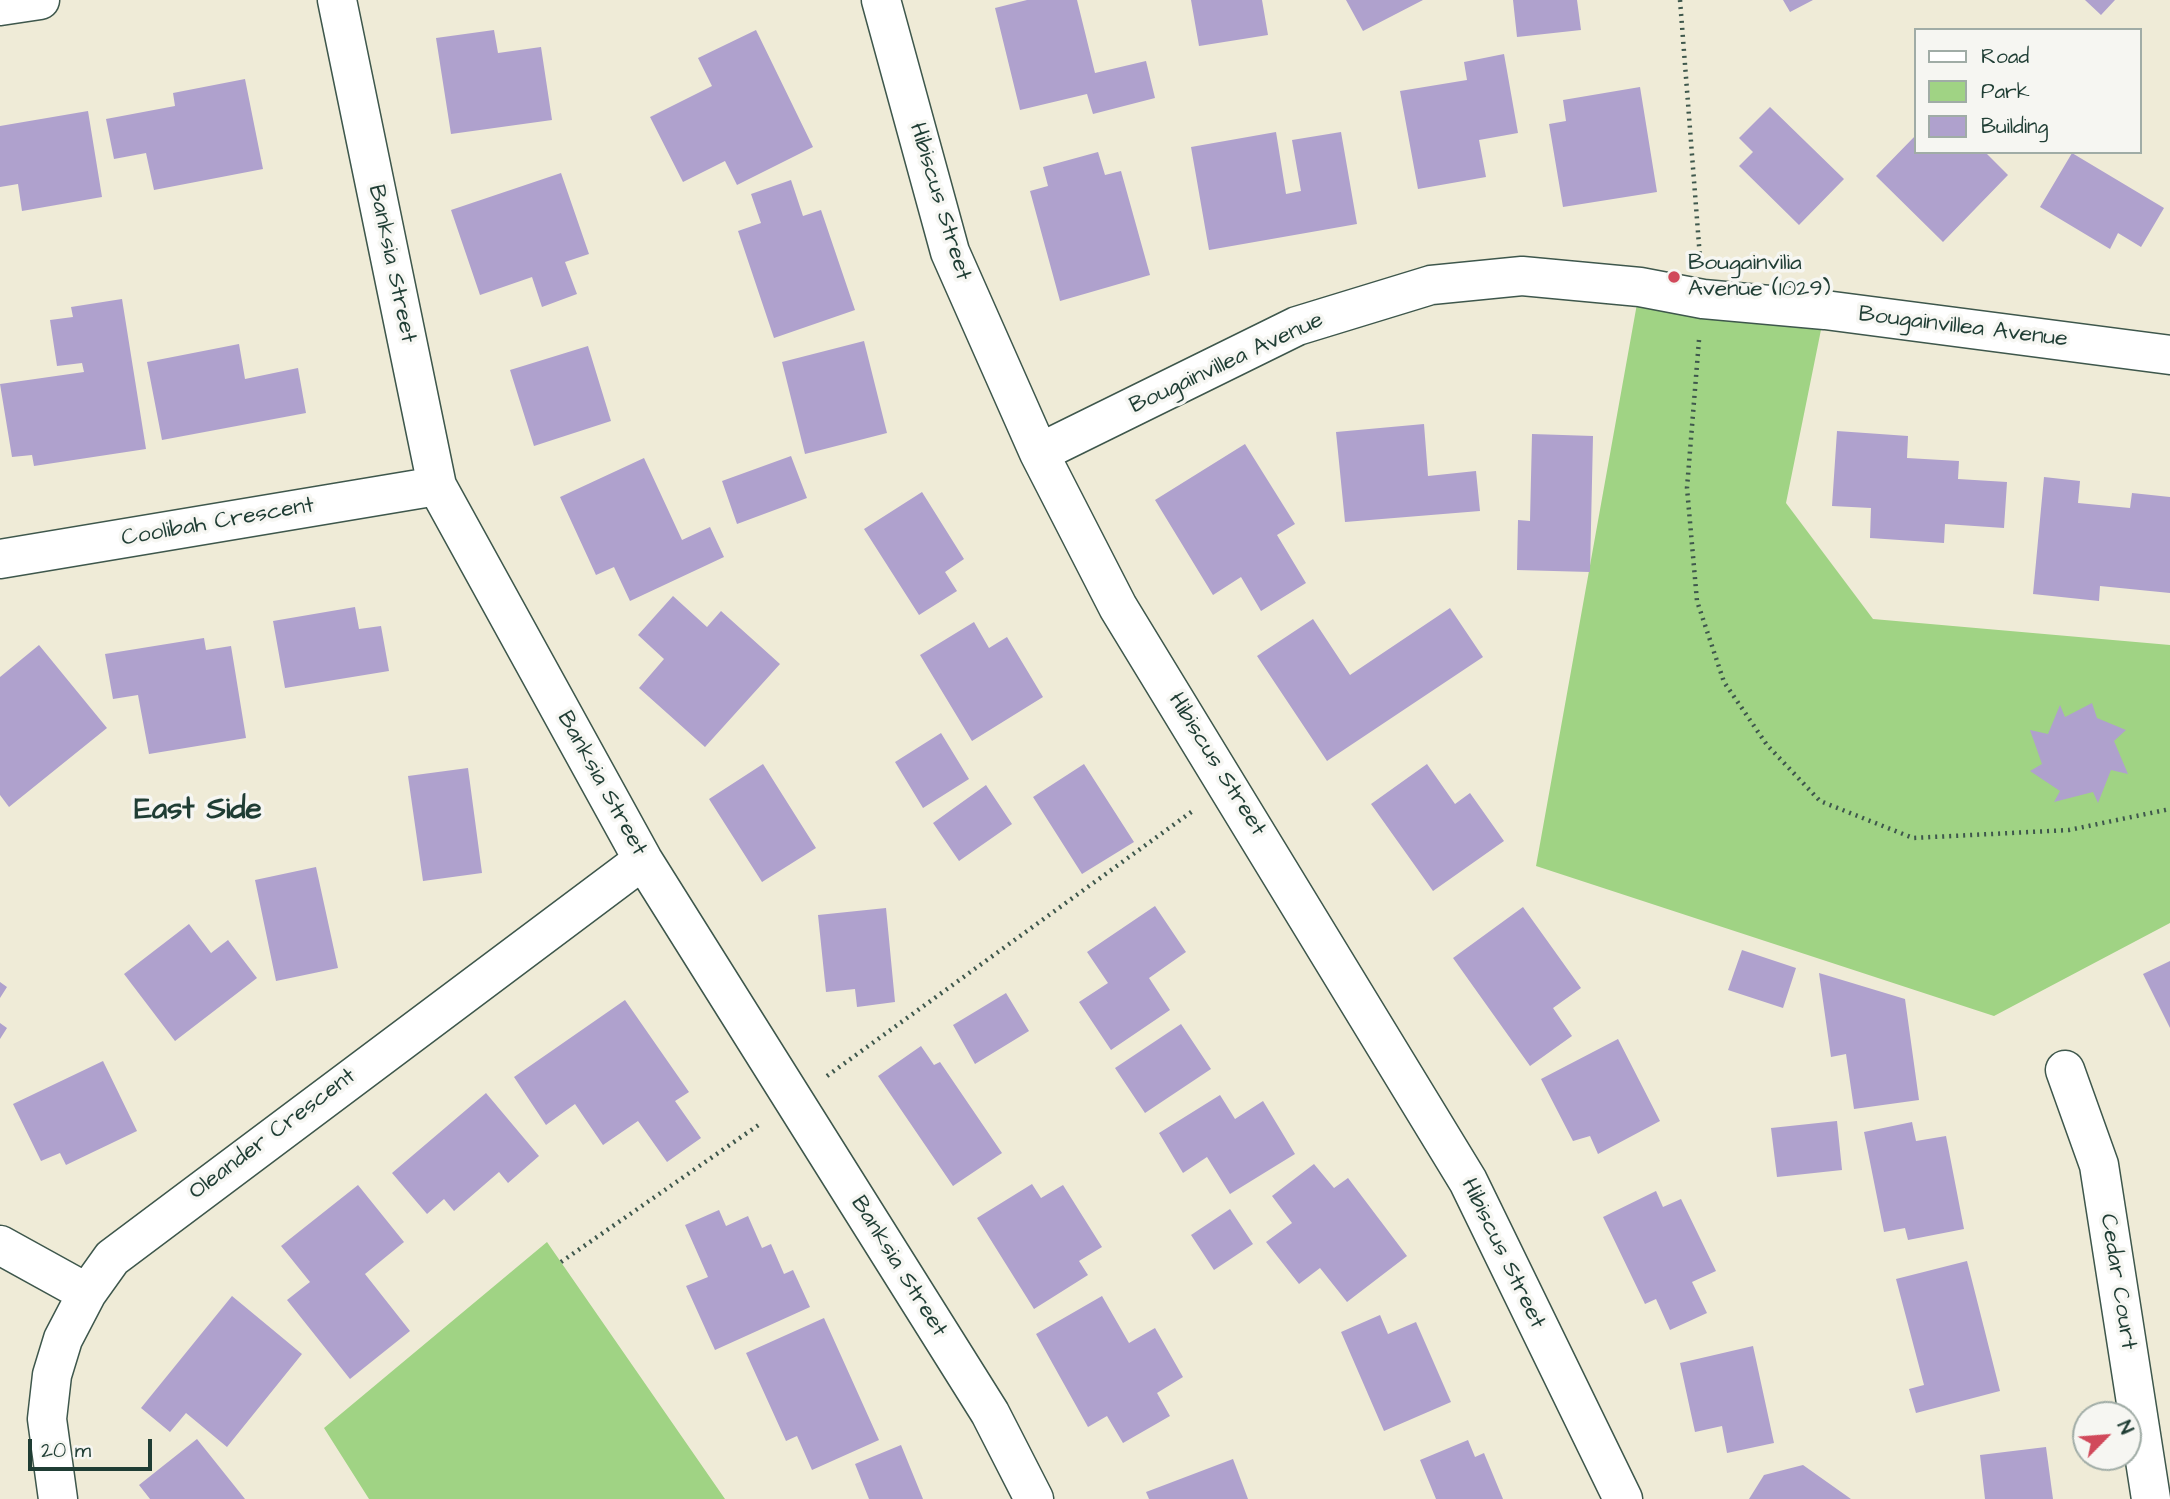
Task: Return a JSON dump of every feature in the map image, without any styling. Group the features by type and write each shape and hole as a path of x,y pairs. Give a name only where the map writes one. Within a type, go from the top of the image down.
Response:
{"street":[{"path":"0,6 40,0"},
{"name":"Banksia Street","path":"337,0 437,486 643,860 990,1413 1034,1499"},
{"name":"Hibiscus Street","path":"881,0 950,252 1039,453 1118,607 1229,785 1468,1181 1623,1499"},
{"name":"Bougainvillea Avenue","path":"1039,453 1297,326 1431,285 1522,276 1640,287 1703,299 1825,310 2170,355"},
{"name":"Coolibah Crescent","path":"0,559 437,486"},
{"name":"Oleander Crescent","path":"58,1499 47,1419 52,1375 63,1339 87,1293 112,1258 643,860"},
{"name":"Cedar Court","path":"2065,1070 2099,1165 2151,1499"},
{"path":"0,1245 87,1293"}],"path":[{"path":"1681,0 1703,299 1687,488 1697,601 1724,682 1767,745 1820,801 1913,838 2069,830 2170,809"},
{"path":"561,1262 793,1101 1229,785"}],"green space":[{"path":"1640,287 1825,310 1786,503 1873,619 2170,645 2170,923 1994,1016 1536,866"},
{"path":"547,1242 725,1499 369,1499 324,1428"}],"building":[{"path":"1027,0 1077,0 1095,73 1146,61 1155,98 1093,114 1087,94 1020,110 995,8"},
{"path":"1191,0 1262,0 1268,35 1199,46"},
{"path":"1346,0 1423,0 1363,31"},
{"path":"1513,0 1577,0 1581,30 1517,37"},
{"path":"1783,0 1813,0 1790,12"},
{"path":"2085,0 2115,0 2101,15"},
{"path":"494,30 498,53 541,47 552,120 451,134 436,38"},
{"path":"756,30 813,147 737,185 725,161 683,182 650,117 712,86 698,58"},
{"path":"1504,54 1518,133 1479,140 1486,177 1418,189 1400,91 1467,80 1464,62"},
{"path":"245,79 263,169 154,190 146,153 114,159 106,119 175,106 173,93"},
{"path":"1640,87 1657,192 1563,207 1549,124 1566,121 1563,100"},
{"path":"1770,107 1844,179 1799,225 1739,166 1753,152 1739,138"},
{"path":"88,111 102,197 22,211 18,184 0,187 0,126"},
{"path":"1276,132 1286,194 1301,191 1292,140 1341,132 1357,224 1209,250 1191,147"},
{"path":"1914,137 1914,154 1987,154 2008,175 1943,242 1876,176"},
{"path":"1098,152 1105,175 1121,171 1150,275 1060,301 1030,191 1048,186 1043,167"},
{"path":"2074,154 2164,208 2141,247 2118,233 2110,249 2040,207"},
{"path":"561,173 589,254 565,262 577,294 542,307 532,277 480,295 451,210"},
{"path":"791,180 803,216 821,210 855,310 774,338 738,231 761,223 751,194"},
{"path":"122,299 146,449 34,466 32,455 12,457 0,384 84,372 82,363 57,366 50,320 73,317 71,307"},
{"path":"864,341 887,433 805,454 782,362"},
{"path":"239,344 245,379 298,368 306,413 162,440 147,362"},
{"path":"588,346 611,421 534,446 510,370"},
{"path":"1424,424 1428,476 1476,471 1480,511 1345,522 1336,432"},
{"path":"1837,431 1908,436 1907,458 1959,461 1958,479 2007,482 2004,528 1945,524 1944,543 1870,538 1871,508 1832,506"},
{"path":"1532,434 1593,436 1590,572 1517,570 1518,520 1530,521"},
{"path":"1245,444 1295,524 1277,535 1306,583 1261,611 1241,577 1213,595 1155,500"},
{"path":"791,456 807,498 737,524 722,481"},
{"path":"644,458 682,540 710,527 724,557 630,601 614,567 596,575 560,497"},
{"path":"2044,477 2080,481 2078,503 2130,508 2132,493 2170,497 2170,593 2100,586 2099,601 2033,594"},
{"path":"922,492 964,559 945,572 957,591 919,615 864,529"},
{"path":"673,596 707,627 721,611 780,664 705,747 639,688 664,659 638,635"},
{"path":"355,607 359,629 381,626 389,671 285,688 273,621"},
{"path":"1450,608 1483,657 1327,761 1257,656 1313,619 1350,675"},
{"path":"974,622 989,648 1007,637 1043,697 972,741 920,655"},
{"path":"204,638 206,650 231,646 246,738 149,754 138,695 113,699 105,654"},
{"path":"39,645 107,728 9,807 0,795 0,677"},
{"path":"2092,703 2097,718 2126,730 2114,741 2128,774 2111,770 2098,803 2093,792 2054,802 2060,791 2030,771 2042,764 2030,730 2048,734 2060,705 2065,717"},
{"path":"941,733 969,779 923,808 895,762"},
{"path":"763,764 816,848 762,882 709,799"},
{"path":"1084,764 1134,842 1082,874 1033,797"},
{"path":"1427,764 1455,804 1470,793 1504,841 1433,891 1371,804"},
{"path":"468,768 482,873 423,881 408,776"},
{"path":"986,785 1012,824 959,861 933,823"},
{"path":"316,867 338,968 276,981 255,880"},
{"path":"1155,906 1186,952 1149,978 1170,1010 1111,1050 1079,1002 1108,983 1087,952"},
{"path":"1523,907 1581,988 1553,1008 1572,1036 1530,1066 1453,958"},
{"path":"886,908 895,1002 857,1007 855,989 826,992 818,915"},
{"path":"189,924 211,953 228,940 257,978 175,1041 124,974"},
{"path":"1742,950 1796,968 1783,1008 1728,990"},
{"path":"2170,961 2170,1028 2143,974"},
{"path":"1819,973 1905,999 1919,1100 1854,1109 1846,1054 1831,1057"},
{"path":"0,982 7,987 0,998"},
{"path":"1006,993 1029,1031 975,1064 953,1025"},
{"path":"625,1000 689,1092 675,1101 701,1138 667,1162 638,1121 603,1145 575,1104 546,1125 514,1077"},
{"path":"0,1023 7,1028 0,1039"},
{"path":"1181,1024 1211,1069 1145,1113 1115,1068"},
{"path":"1618,1039 1660,1121 1598,1154 1590,1136 1573,1141 1541,1079"},
{"path":"921,1046 934,1065 940,1062 1002,1153 953,1186 878,1076"},
{"path":"103,1061 137,1131 66,1165 60,1153 41,1161 13,1104"},
{"path":"486,1093 539,1156 508,1183 499,1172 454,1211 444,1199 427,1214 392,1173"},
{"path":"1220,1095 1235,1119 1263,1101 1295,1154 1230,1194 1207,1157 1183,1173 1159,1133"},
{"path":"1837,1121 1842,1170 1777,1177 1771,1128"},
{"path":"1912,1122 1916,1141 1946,1136 1964,1229 1908,1240 1905,1228 1884,1232 1864,1132"},
{"path":"1314,1164 1334,1188 1348,1178 1407,1256 1347,1302 1320,1268 1299,1284 1266,1242 1292,1223 1272,1196"},
{"path":"1032,1184 1041,1198 1063,1185 1102,1247 1079,1261 1088,1275 1034,1309 977,1218"},
{"path":"358,1185 404,1242 365,1274 410,1331 350,1379 287,1300 310,1282 281,1246"},
{"path":"1656,1191 1663,1207 1681,1199 1716,1271 1692,1282 1707,1313 1670,1330 1656,1299 1645,1304 1603,1217"},
{"path":"1230,1209 1253,1244 1214,1270 1191,1235"},
{"path":"719,1210 726,1226 748,1216 762,1248 771,1244 784,1274 793,1270 810,1307 715,1350 686,1286 708,1277 685,1225"},
{"path":"1967,1261 2000,1391 1916,1413 1909,1389 1924,1385 1896,1279"},
{"path":"232,1296 302,1354 227,1447 186,1413 170,1432 141,1408"},
{"path":"1102,1296 1129,1343 1155,1328 1183,1377 1157,1393 1170,1416 1123,1443 1107,1416 1088,1427 1036,1334"},
{"path":"1380,1315 1388,1334 1416,1322 1451,1402 1384,1431 1341,1332"},
{"path":"824,1318 879,1440 812,1470 797,1436 786,1441 746,1353"},
{"path":"1753,1346 1774,1443 1727,1453 1722,1426 1695,1432 1680,1363"},
{"path":"197,1439 245,1499 150,1499 139,1485"},
{"path":"1468,1440 1475,1457 1484,1453 1503,1499 1436,1499 1420,1460"},
{"path":"901,1445 923,1499 869,1499 855,1464"},
{"path":"2046,1447 2053,1499 1985,1499 1980,1455"},
{"path":"1233,1459 1248,1499 1149,1499 1146,1492"},
{"path":"1803,1465 1851,1499 1749,1499 1764,1475"}],"place":[{"name":"Bougainvilia Avenue (1029)","path":"1674,277"}],"district":[{"name":"East Side","path":"198,812"}]}
